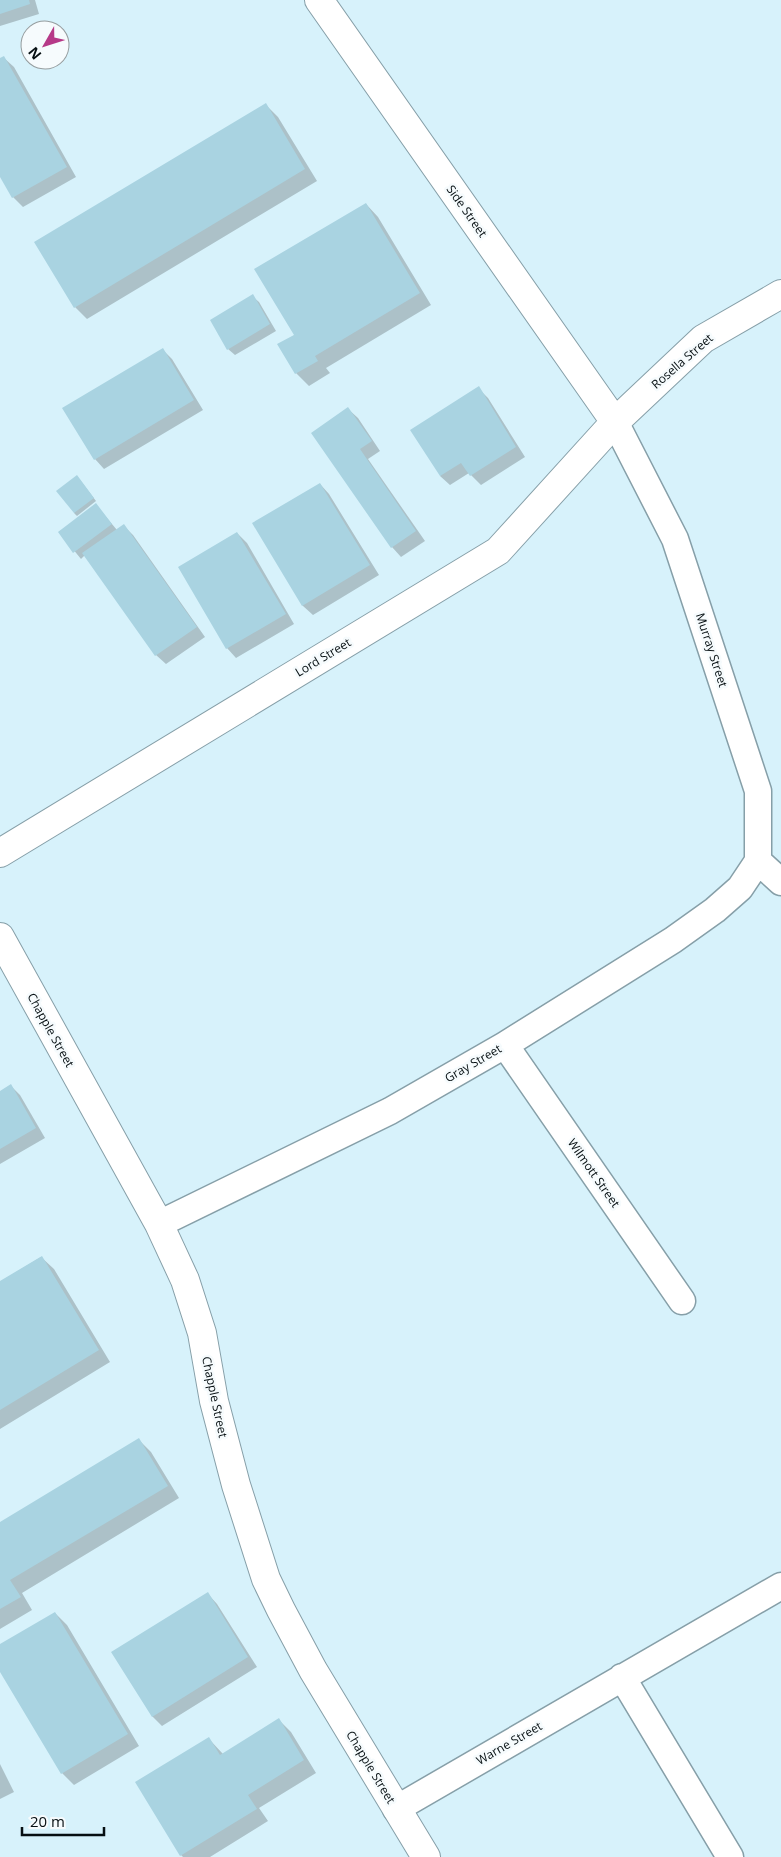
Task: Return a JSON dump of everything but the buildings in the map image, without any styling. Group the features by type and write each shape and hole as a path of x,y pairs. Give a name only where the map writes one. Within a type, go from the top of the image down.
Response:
{"street":[{"name":"Side Street","path":"319,0 615,422"},
{"name":"Rosella Street","path":"615,422 703,339 781,294"},
{"name":"Lord Street","path":"0,853 498,551 615,422"},
{"name":"Murray Street","path":"615,422 675,539 758,791 758,860"},
{"path":"758,860 781,882"},
{"name":"Gray Street","path":"159,1224 390,1111 504,1045 673,940 715,910 740,888 758,860"},
{"name":"Chapple Street","path":"0,937 159,1224 185,1280 202,1333 216,1410 236,1485 266,1579 313,1670 426,1857"},
{"name":"Wilmott Street","path":"504,1045 682,1301"},
{"name":"Warne Street","path":"396,1809 781,1586"},
{"path":"622,1677 730,1857"}]}
